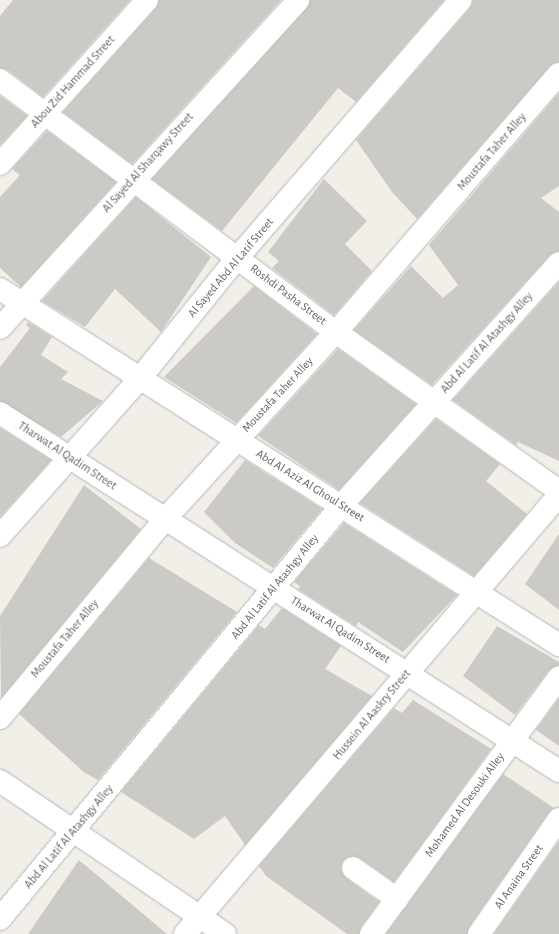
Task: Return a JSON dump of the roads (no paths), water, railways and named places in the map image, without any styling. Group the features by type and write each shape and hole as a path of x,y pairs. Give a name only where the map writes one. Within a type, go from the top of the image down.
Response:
{"street":[{"name":"Abou Zid Hammad Street","path":"0,164 44,113 147,0"},
{"name":"Al Sayed Al Sharqawy Street","path":"0,328 22,302 298,0"},
{"name":"Al Sayed Abd Al Latif Street","path":"0,536 141,377 238,257 461,0"},
{"name":"Moustafa Taher Alley","path":"0,718 165,519 336,332 559,74"},
{"name":"Roshdi Pasha Street","path":"0,80 132,181 238,257 336,332 559,491"},
{"name":"Abd Al Latif Al Atashgy Alley","path":"0,919 341,506 559,263"},
{"name":"Abd Al Aziz Al Ghoul Street","path":"0,289 141,377 236,440 559,645"},
{"name":"Tharwat Al Qadim Street","path":"0,413 273,589 408,672 559,771"},
{"name":"Hussein Al Aaskry Street","path":"185,934 477,593 559,494"},
{"name":"Mohamed Al Desouki Alley","path":"371,934 559,677"},
{"path":"0,781 225,934"},
{"name":"Al Anaina Street","path":"479,934 559,819"},
{"path":"353,868 396,898"}]}
